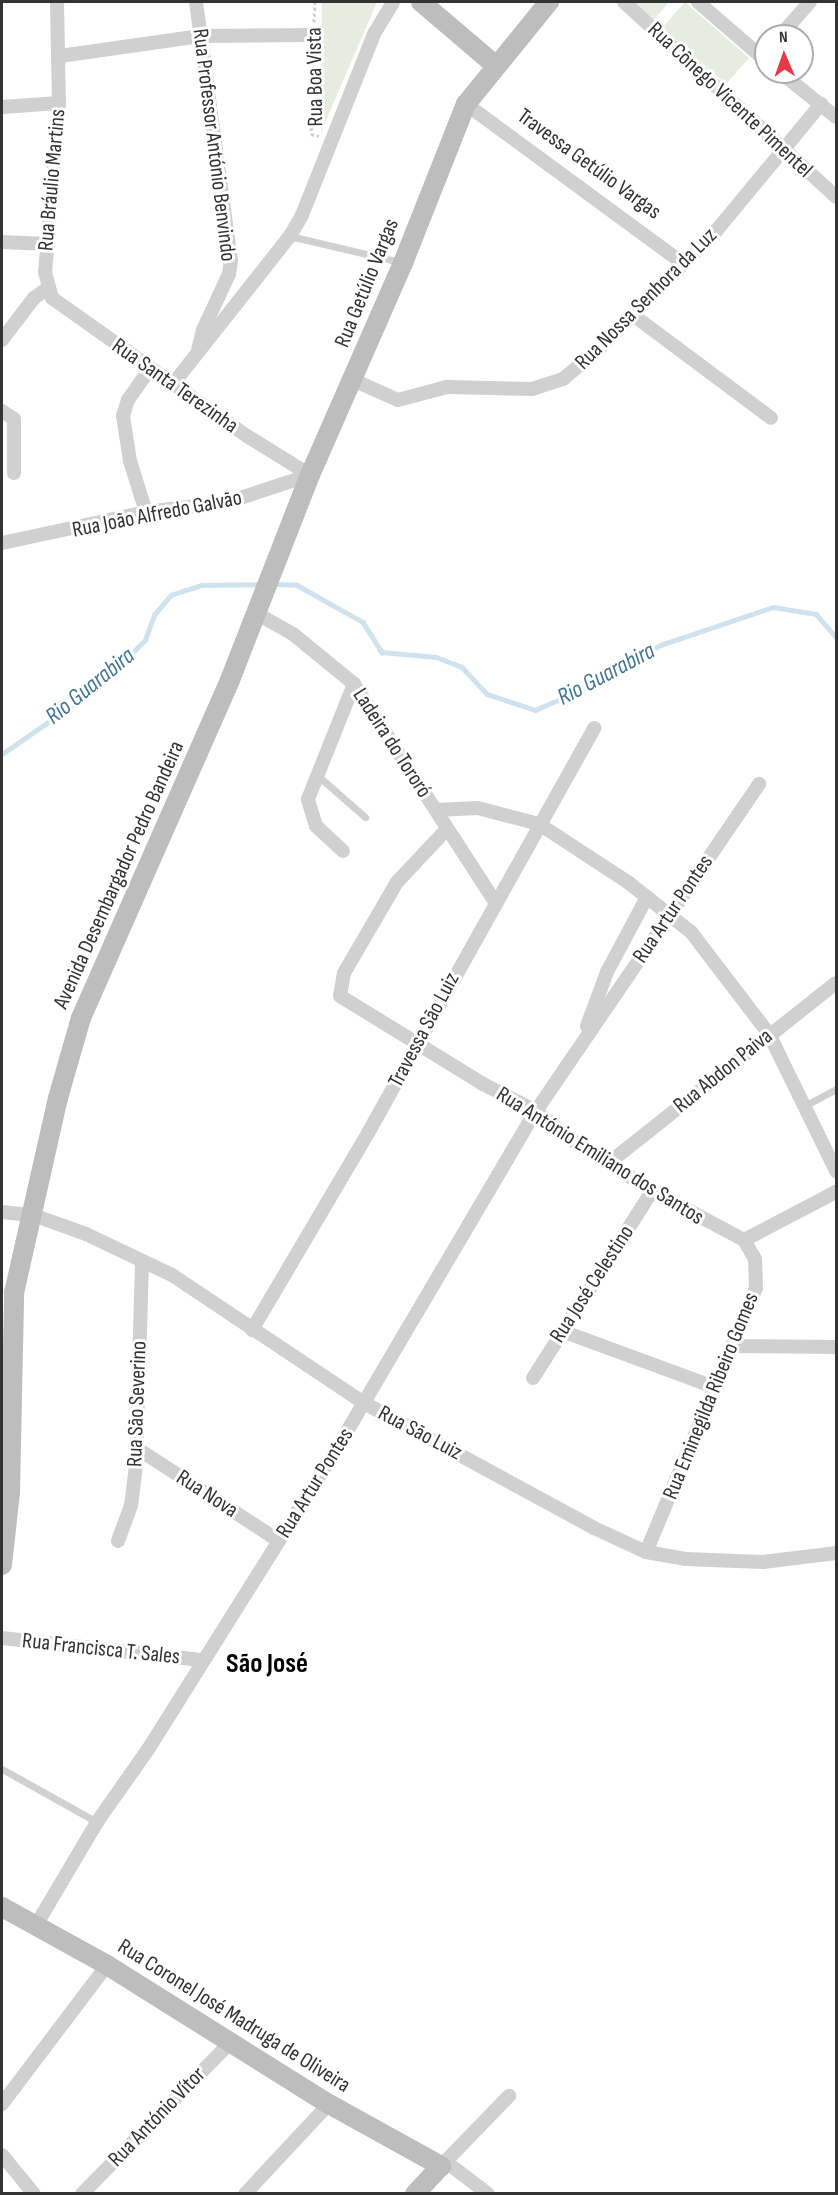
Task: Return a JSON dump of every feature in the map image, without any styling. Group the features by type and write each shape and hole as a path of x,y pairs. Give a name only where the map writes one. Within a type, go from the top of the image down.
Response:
{"main road":[{"path":"422,2 495,65"},
{"name":"Rua Getúlio Vargas","path":"258,608 310,475 403,263 466,104 495,65 549,2"},
{"name":"Avenida Desembargador Pedro Bandeira","path":"2,1565 10,1492 6,1373 14,1293 57,1098 81,1018 258,608"},
{"name":"Rua Coronel José Madruga de Oliveira","path":"2,1907 34,1927 107,1965 232,2040 328,2104 443,2163"},
{"path":"415,2193 443,2163"}],"street":[{"name":"Rua Bráulio Martins","path":"47,289 48,244 59,103 60,56 57,2"},
{"name":"Rua Professor António Benvindo","path":"196,2 231,260 229,274 202,330 197,354"},
{"name":"Rua Professor António Benvindo","path":"173,384 290,236 314,189 374,34 393,2"},
{"name":"Rua Cônego Vicente Pimentel","path":"624,2 781,150 837,197"},
{"path":"698,2 754,49"},
{"path":"791,24 810,2"},
{"path":"60,56 201,36 314,35"},
{"path":"795,84 837,117"},
{"path":"2,107 59,103"},
{"name":"Travessa Getúlio Vargas","path":"466,104 684,264"},
{"name":"Rua Nossa Senhora da Luz","path":"353,380 398,400 447,387 510,390 548,386 583,364 684,264 821,104"},
{"path":"2,242 48,244"},
{"path":"2,340 34,298 47,289"},
{"name":"Rua Santa Terezinha","path":"47,289 60,307 310,475"},
{"path":"633,315 771,418"},
{"path":"146,512 129,461 123,416 128,400 150,369"},
{"path":"2,411 14,419 14,473"},
{"name":"Rua João Alfredo Galvão","path":"2,543 146,512 228,502 310,475"},
{"name":"Ladeira do Tororó","path":"258,608 354,684 495,902"},
{"path":"343,851 316,826 310,814 308,799 354,684"},
{"name":"Travessa São Luiz","path":"252,1330 417,1044 594,728"},
{"name":"Rua Artur Pontes","path":"34,1927 97,1822 149,1748 201,1660 279,1541 364,1403 536,1111 585,1034 759,784"},
{"path":"436,810 478,808 539,824 647,897 690,932 769,1034 837,1170"},
{"name":"Rua António Emiliano dos Santos","path":"447,829 397,882 366,932 338,991 368,1016 536,1111 572,1140 610,1161 652,1191 744,1240"},
{"name":"Rua Artur Pontes","path":"585,1034 607,972 647,897"},
{"name":"Rua Abdon Paiva","path":"610,1161 837,982"},
{"name":"Rua José Celestino","path":"533,1378 652,1191"},
{"path":"744,1240 837,1192"},
{"name":"Rua São Luiz","path":"2,1212 33,1215 86,1234 180,1281 364,1403 594,1528 646,1552 685,1558 763,1562 837,1553"},
{"name":"Rua Eminegilda Ribeiro Gomes","path":"646,1552 717,1388 758,1281 755,1259 744,1240"},
{"name":"Rua São Severino","path":"118,1541 131,1506 142,1264"},
{"path":"562,1331 717,1388"},
{"path":"733,1346 837,1347"},
{"name":"Rua Nova","path":"135,1446 279,1541"},
{"name":"Rua Francisca T. Sales","path":"2,1638 201,1660"},
{"path":"2,2104 107,1965"},
{"name":"Rua António Vítor","path":"82,2193 232,2040"},
{"path":"488,2193 443,2163 509,2096"},
{"path":"245,2193 328,2104"},
{"path":"2,2155 34,2193"}],"lane":[{"path":"290,236 403,263"},
{"path":"317,775 365,817"},
{"path":"806,1105 837,1089"},
{"path":"2,1769 97,1822"}],"path":[{"name":"Rua Boa Vista","path":"315,2 311,134 332,138"}],"shaded area":[{"path":"322,2 377,2 321,132"},
{"path":"632,2 669,2 654,20"},
{"path":"685,2 749,58 726,84 662,28"}],"waterway":[{"name":"Rio Guarabira","path":"2,754 77,702 127,658 145,640 154,615 171,595 201,585 262,584"},
{"name":"Rio Guarabira","path":"274,584 297,585 363,622 382,652 436,657 462,667 487,694 535,710 606,679 617,667 661,645 773,607 816,614 836,637"}],"district":[{"name":"São José","path":"267,1664"}]}
